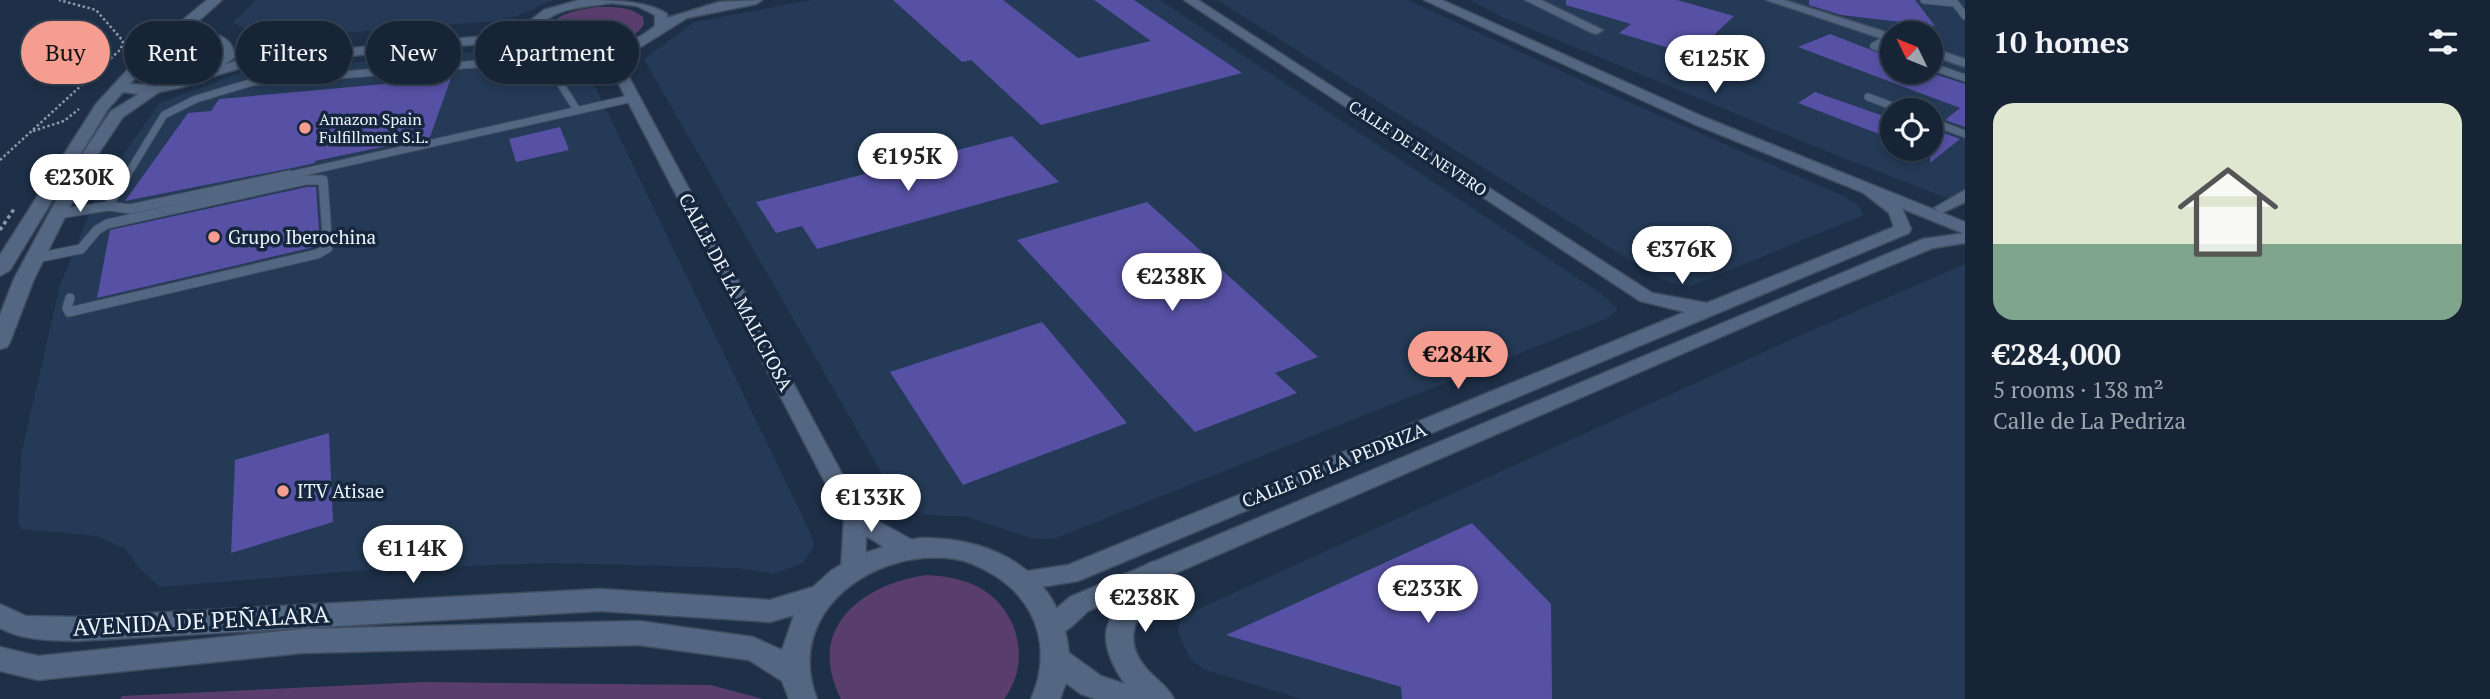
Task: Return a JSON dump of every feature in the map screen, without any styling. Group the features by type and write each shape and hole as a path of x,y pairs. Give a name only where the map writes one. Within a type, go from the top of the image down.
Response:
{"street":[{"path":"191,21 215,0"},
{"path":"206,21 229,0"},
{"path":"537,21 558,9 608,0"},
{"path":"614,0 626,0 655,9 661,14 661,27"},
{"path":"655,9 721,0"},
{"path":"639,42 674,18 756,0"},
{"name":"CALLE DE EL NEVERO","path":"1189,0 1646,296 1675,305 1711,309"},
{"path":"1431,0 1700,121 1965,229"},
{"path":"1454,0 1686,103 1965,217"},
{"path":"1531,0 1597,30"},
{"path":"1772,0 1787,2 1880,34"},
{"path":"222,44 243,51 475,33"},
{"path":"222,69 250,61 475,40"},
{"path":"222,61 228,57 227,48"},
{"path":"1943,55 1965,63"},
{"path":"0,270 102,107 124,84"},
{"path":"0,342 24,279 84,163 117,114 140,97 174,84"},
{"name":"CALLE DE LA MALICIOSA","path":"626,84 855,519"},
{"path":"120,88 136,91 164,87"},
{"name":"CALLE DE LA PEDRIZA","path":"1022,580 1070,574 1903,229 1896,211 1869,191"},
{"path":"1942,208 1965,195"},
{"name":"CALLE DE LA PEDRIZA","path":"1052,626 1079,604 1904,253 1929,243 1965,238"},
{"name":"CALLE DE EL NEVERO","path":"1646,296 1663,329"},
{"path":"853,569 855,519 908,549"},
{"path":"799,686 797,646 803,628 822,595 853,569 879,556 908,549 949,548 988,559 1022,580 1040,601 1052,626 1056,660 1045,699"},
{"path":"1156,571 1134,601 1120,631 1124,656 1134,675 1140,685 1160,699"},
{"name":"AVENIDA DE PEÑALARA","path":"0,615 23,627 76,629 600,600 770,611 822,595"},
{"name":"AVENIDA DE PEÑALARA","path":"0,659 38,668 302,641 639,632 752,649 776,660 799,686"},
{"path":"1056,660 1091,685 1130,699"}],"lane":[{"path":"1924,0 1955,3 1965,16"},
{"path":"107,206 164,114 195,99 253,82 477,64 558,80 578,110"},
{"path":"1943,70 1965,78"},
{"path":"1868,97 1880,101"},
{"path":"58,214 107,206 130,209 423,147 633,98"},
{"path":"1943,126 1965,134"},
{"path":"35,258 81,249 97,230 107,223 306,180 323,180 328,248 317,254 69,312 67,309 70,298"}],"path":[{"path":"0,160 121,49 123,41 96,10 58,0"},
{"path":"31,132 64,121 82,106"}],"shaded area":[{"path":"256,0 553,0 517,16 497,21 461,24 461,21 366,21 366,31 352,32 352,21 233,22"},
{"path":"812,0 1160,0 1603,295 1618,310 1608,318 1054,539 1031,538 968,517 928,515 909,510 896,498 644,59 694,22"},
{"path":"1217,0 1408,0 1615,96 1843,196 1859,206 1864,215 1691,286 1672,283 1654,275"},
{"path":"1470,0 1965,0 1965,205 1838,156 1502,17"},
{"path":"597,7 622,8 643,17 644,24 639,30 639,21 554,21 575,11"},
{"path":"475,52 475,84 594,84 814,542 803,563 773,574 737,568 551,563 366,570 160,587 139,568 125,549 97,536 21,529 18,523 21,455 60,285 101,186 160,103 210,84 222,84 222,80 236,74 236,84 352,84 352,63 366,61 366,84 461,84 461,53"},
{"path":"1965,264 1965,699 1302,699 1205,670 1191,660 1178,633 1180,621 1194,611 1799,336"},
{"path":"927,575 974,585 989,594 1010,620 1019,652 1018,668 1004,699 841,699 832,674 830,651 835,631 846,614 861,600 881,588"},
{"path":"423,682 711,685 763,699 120,699 122,696"}],"building":[{"path":"893,0 1003,0 1078,58 1151,41 1094,0 1134,0 1242,73 1041,125 971,60 962,62"},
{"path":"1566,0 1677,0 1734,16 1714,35 1754,46 1729,72 1688,59 1692,55 1619,33 1631,24 1566,5"},
{"path":"1809,0 1915,0 1931,21 1892,21 1841,15 1809,5"},
{"path":"1830,34 1880,53 1880,78 1798,47"},
{"path":"1943,77 1965,84 1965,127 1945,120 1960,108 1943,102 1943,98 1933,98 1896,84 1943,84"},
{"name":"Amazon Spain Fulfillment S.L.","path":"385,84 449,84 430,137 125,201 188,113 211,111 219,99"},
{"path":"1815,92 1880,115 1880,134 1798,103"},
{"path":"560,127 569,150 516,162 509,139"},
{"path":"1943,133 1960,139 1943,153"},
{"path":"1012,136 1059,182 817,249 802,226 776,233 756,202"},
{"name":"Grupo Iberochina","path":"316,187 320,245 97,298 110,230"},
{"path":"1147,202 1318,357 1275,373 1297,393 1195,432 1017,240"},
{"path":"1042,322 1127,423 963,485 890,372"},
{"name":"ITV Atisae","path":"329,433 333,522 231,553 235,460"},
{"path":"1472,523 1551,604 1552,699 1402,699 1401,687 1226,635"}],"place":[{"name":"Amazon Spain Fulfillment S.L.","path":"305,128"},
{"name":"Grupo Iberochina","path":"214,237"},
{"name":"ITV Atisae","path":"283,491"}]}
